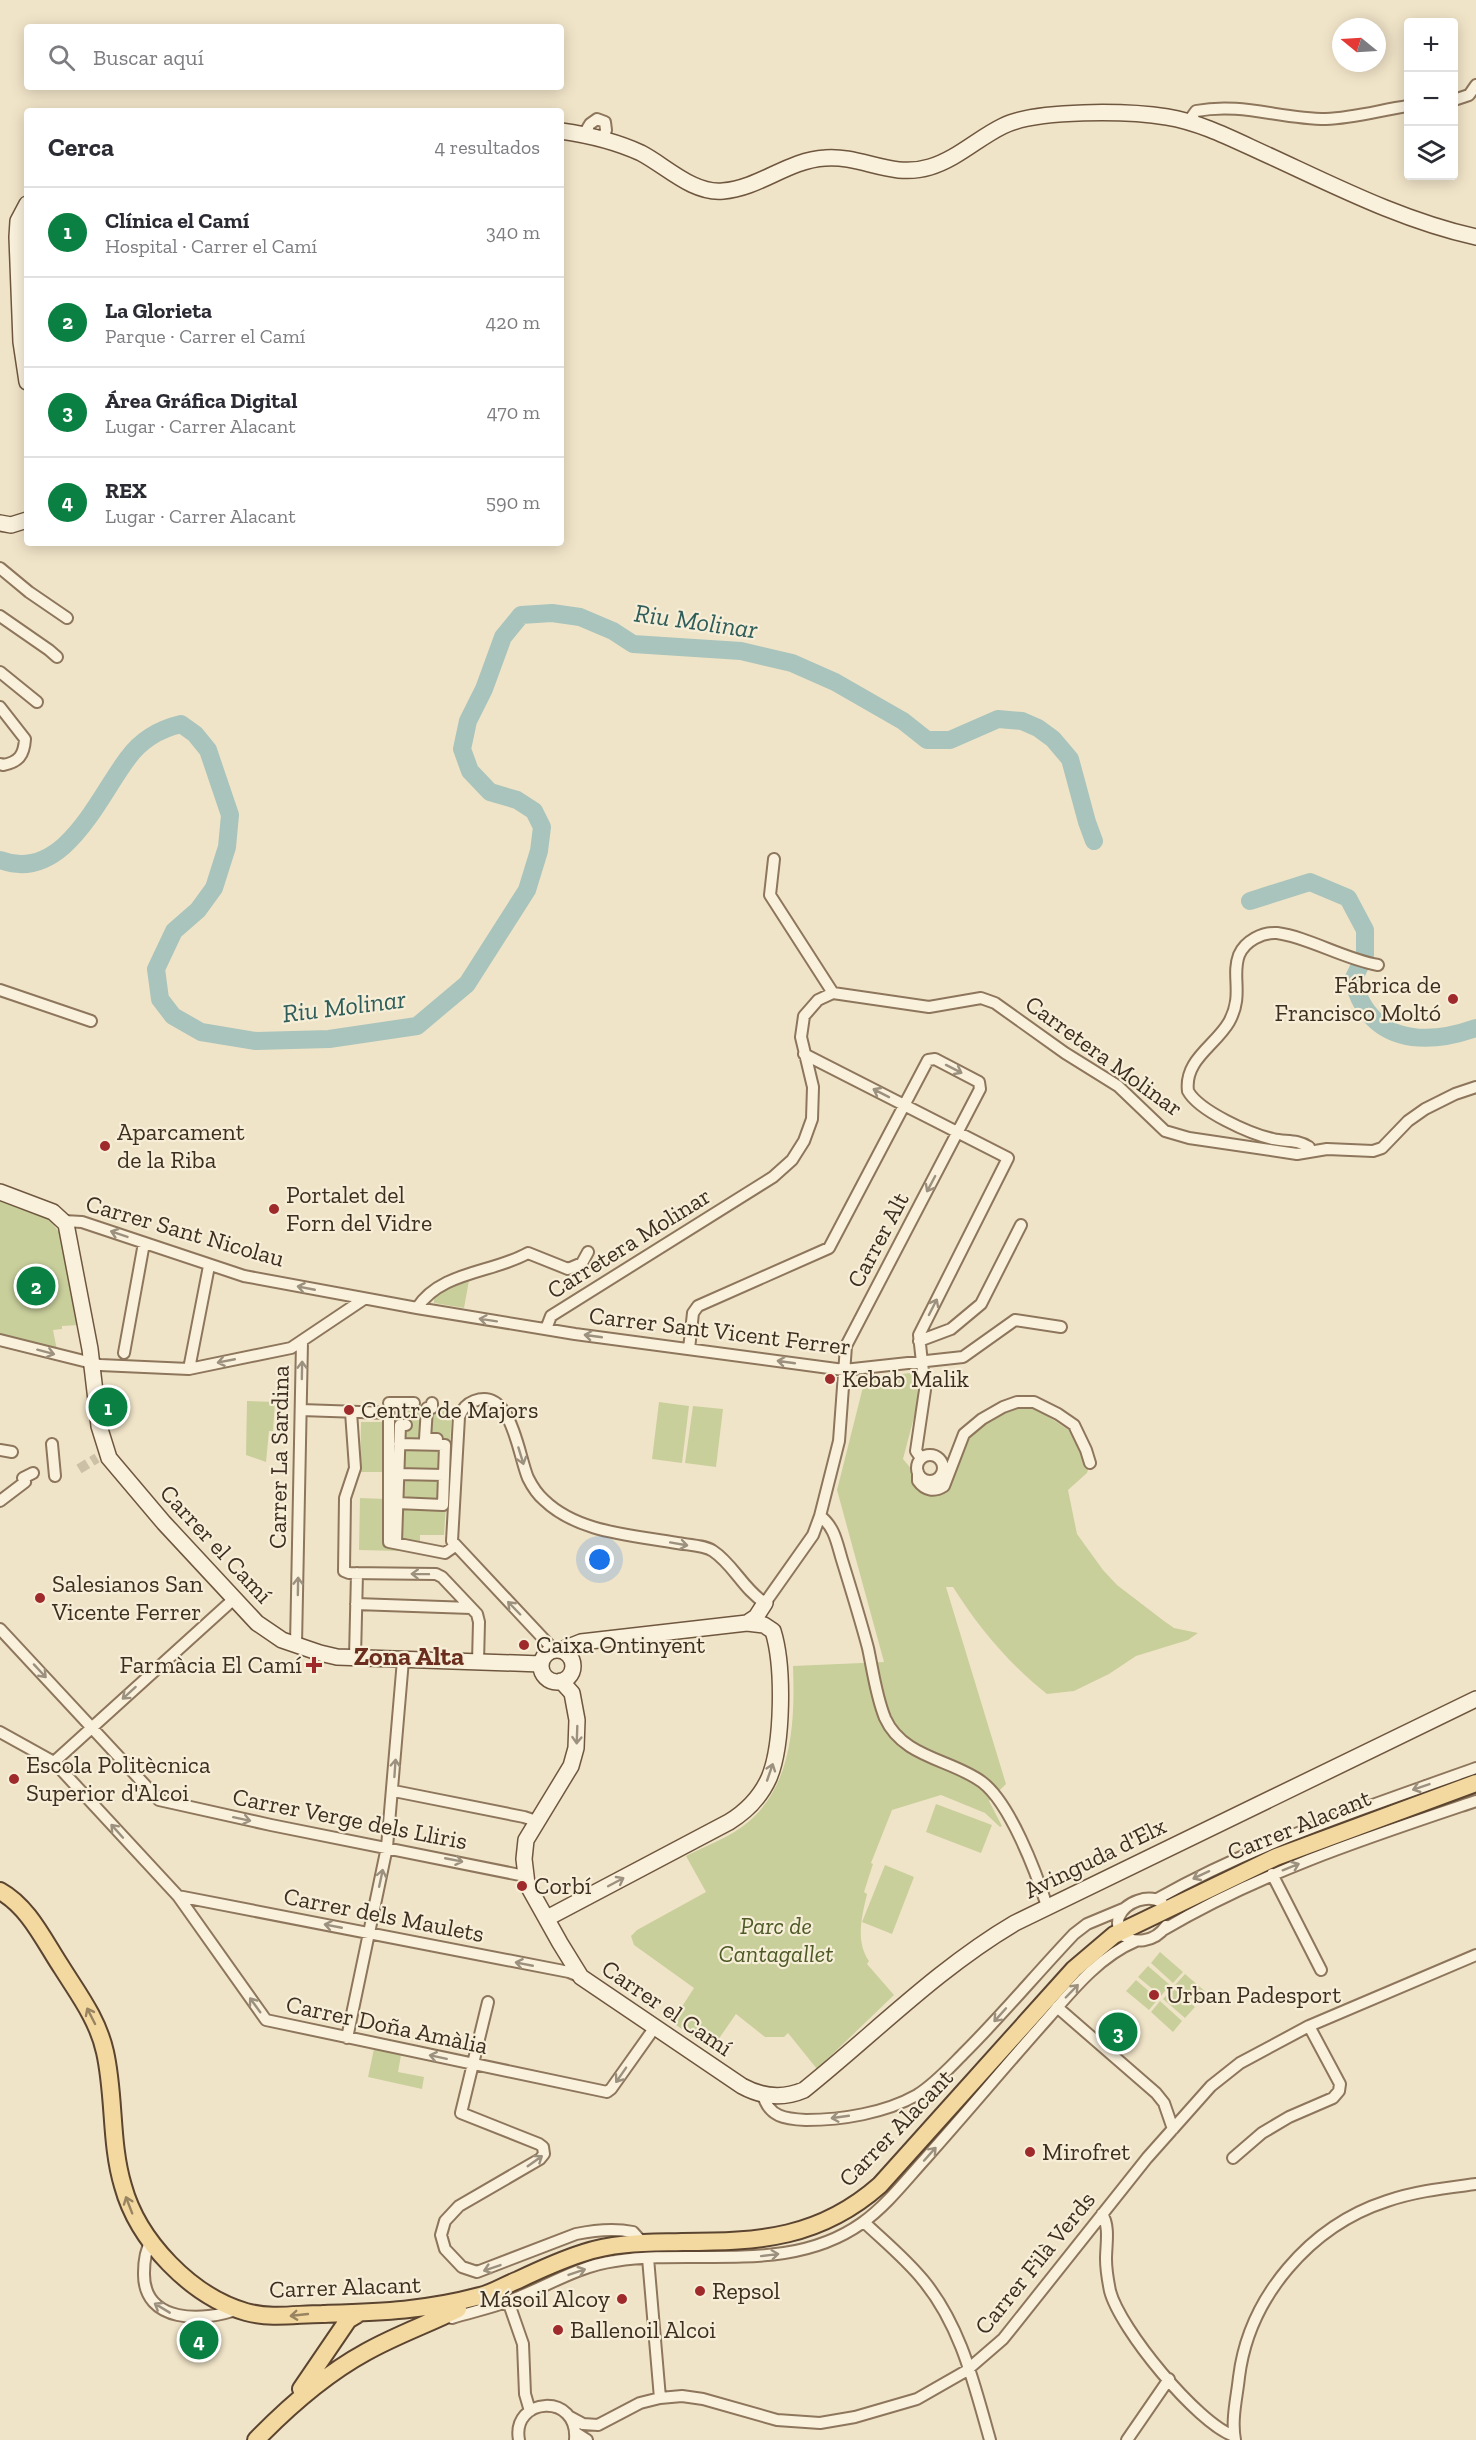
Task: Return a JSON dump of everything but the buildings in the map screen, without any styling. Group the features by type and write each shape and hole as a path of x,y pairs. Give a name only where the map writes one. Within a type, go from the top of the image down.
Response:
{"main road":[{"name":"Carrer Alacant","path":"0,1891 16,1901 29,1918 97,2026 105,2051 122,2184 133,2216 151,2241 197,2287 239,2309 257,2314 288,2317 352,2318 404,2312 483,2296 582,2253 610,2246 645,2251 772,2237 821,2224 852,2208 880,2185 1074,1969 1102,1943 1126,1934 1165,1909 1290,1851 1476,1783"},
{"path":"288,2407 338,2369 369,2350 483,2296"},
{"path":"401,2335 408,2328 411,2320 411,2316 404,2312"},
{"path":"352,2318 344,2336 347,2343 355,2349 369,2350"},
{"path":"256,2440 288,2407 352,2318"}],"street":[{"path":"1458,99 1469,95 1476,85"},
{"path":"1188,122 1196,111 1219,107 1235,107 1324,119 1404,107"},
{"path":"564,131 603,139 641,153 699,187 722,192 740,188 798,163 822,158 908,172 931,166 1005,125 1035,117 1138,115 1167,117 1228,137 1391,212 1442,229 1476,237"},
{"path":"24,210 18,221 17,237 21,342 24,362"},
{"path":"0,523 11,525 24,521"},
{"path":"0,568 29,592 67,618"},
{"path":"0,616 57,657"},
{"path":"0,672 37,702"},
{"path":"0,707 25,739 24,751 20,758 14,763 0,764"},
{"path":"774,859 770,895 833,993"},
{"path":"1310,1152 1308,1147 1298,1141 1274,1140 1241,1127 1196,1101 1188,1091 1190,1069 1220,1035 1232,1016 1238,995 1238,960 1245,946 1255,938 1277,933 1368,963"},
{"path":"0,1003 2,991 91,1021"},
{"name":"Carretera Molinar","path":"546,1329 551,1316 787,1166 804,1142 814,1108 813,1087 801,1037 804,1016 818,1000 833,993 929,1007 981,998 995,1003 1065,1053 1118,1086 1165,1131 1189,1138 1297,1154 1327,1149 1373,1151 1382,1148 1408,1121 1425,1109 1455,1094 1476,1088"},
{"path":"804,1054 1008,1158 919,1335 925,1390 916,1451 921,1458"},
{"name":"Carrer Alt","path":"765,1603 813,1535 820,1516 839,1441 846,1346 981,1085 934,1059 928,1060 904,1105"},
{"path":"689,1349 693,1312 698,1306 829,1248 904,1105"},
{"name":"Carrer Sant Nicolau","path":"0,1192 53,1212 64,1221 82,1222 208,1266 244,1276 364,1299"},
{"name":"Carrer el Camí","path":"64,1221 92,1363 101,1455 257,1623 282,1640 320,1653 403,1660 541,1664"},
{"path":"920,1341 951,1329 981,1304 1021,1225"},
{"path":"124,1353 144,1243"},
{"path":"417,1308 422,1300 450,1280 498,1267 528,1253 568,1269 582,1263 588,1252"},
{"path":"189,1368 208,1266"},
{"path":"0,1340 92,1363 189,1368 280,1351 302,1342 364,1299"},
{"name":"Carrer Sant Vicent Ferrer","path":"364,1299 546,1329 844,1370 963,1357 1015,1320 1061,1326"},
{"name":"Carrer La Sardina","path":"296,1645 302,1342"},
{"path":"547,1920 729,1822 748,1809 756,1800 769,1779 777,1743 780,1688 774,1631 765,1603 756,1597 711,1550 608,1531 575,1520 546,1502 528,1479 512,1426 499,1405 484,1399 476,1400 463,1409 459,1417 450,1536 455,1546 557,1650 568,1654 573,1665 570,1675 561,1681 553,1682 546,1677 541,1664 545,1654 557,1650 580,1642 747,1623 764,1625 774,1631"},
{"path":"389,1402 414,1403"},
{"path":"918,1472 922,1479 930,1481 938,1479 944,1471 943,1462 936,1456 927,1455 921,1458 918,1464 918,1472 918,1481 930,1490 944,1486 964,1434 982,1419 1017,1402 1034,1402 1074,1425 1090,1463"},
{"path":"432,1403 432,1408 427,1407 426,1439 446,1439"},
{"path":"301,1410 389,1413 389,1542 445,1552 455,1546"},
{"path":"351,1412 355,1468 345,1498 344,1571 349,1573 436,1574 442,1577 477,1614 479,1622 478,1662"},
{"path":"448,1423 459,1417"},
{"path":"396,1542 400,1425 406,1425"},
{"path":"52,1444 55,1476"},
{"path":"397,1503 443,1505 445,1445 399,1444"},
{"path":"0,1450 12,1452"},
{"path":"0,1501 25,1482 22,1478 33,1473"},
{"path":"398,1473 444,1475"},
{"path":"820,1516 831,1527 854,1597 880,1702 892,1732 926,1756 983,1783 998,1798 1033,1868 1047,1906"},
{"path":"355,1657 357,1573"},
{"path":"54,1762 235,1598"},
{"path":"747,1623 759,1613 765,1603"},
{"path":"356,1604 471,1608"},
{"name":"Carrer Verge dels Lliris","path":"0,1629 159,1800 168,1804 525,1876"},
{"path":"347,2038 387,1847 394,1791 403,1660"},
{"name":"Carrer el Camí","path":"561,1681 572,1693 577,1720 576,1748 571,1766 536,1821 524,1847 525,1876 528,1887 581,1977 737,2083 763,2095"},
{"name":"Avinguda d'Elx","path":"763,2095 786,2095 804,2090 950,1965 998,1933 1047,1906 1476,1699"},
{"name":"Carrer Doña Amàlia","path":"0,1732 54,1762 178,1896 266,2020 607,2092 655,2027"},
{"name":"Carrer Alacant","path":"1165,1909 1190,1880 1288,1836 1476,1768"},
{"path":"394,1791 536,1821"},
{"name":"Carrer Alacant","path":"423,2325 508,2301 584,2269 645,2251 730,2258 789,2252 828,2241 864,2222 908,2178 1057,2007 1123,1946 1126,1934 1149,1939 1200,1908 1272,1874 1476,1801"},
{"path":"1272,1874 1321,1970"},
{"name":"Carrer dels Maulets","path":"178,1896 569,1972 581,1977"},
{"path":"763,2095 766,2106 773,2113 799,2120 813,2120 876,2110 915,2096 937,2080 980,2037 1074,1934 1087,1924 1143,1899 1165,1909 1163,1930"},
{"path":"1123,1909 1126,1934"},
{"name":"Carrer Filà Verds","path":"530,2411 543,2405 551,2406 583,2424 598,2425 640,2403 660,2398 693,2397 777,2420 819,2423 855,2417 917,2398 969,2369 1003,2339 1173,2129 1211,2086 1240,2063 1309,2026 1476,1955"},
{"path":"488,2002 462,2114 539,2144 543,2147 544,2154 540,2159 451,2213 442,2226 442,2245 450,2257 462,2267 477,2272 576,2234 602,2230 633,2232 645,2251 660,2398"},
{"path":"1057,2007 1156,2093 1164,2103 1173,2129"},
{"path":"1233,2158 1263,2133 1289,2117 1333,2098 1339,2091 1340,2084 1309,2026"},
{"path":"1102,2214 1107,2223 1107,2277 1115,2305 1131,2333 1169,2379 1211,2423 1234,2438 1241,2364 1249,2333 1271,2290 1292,2264 1321,2237 1352,2217 1377,2205 1417,2192 1476,2184"},
{"path":"864,2222 913,2269 934,2294 962,2346 990,2440"},
{"name":"Carrer Alacant","path":"151,2241 145,2258 144,2282 147,2294 159,2307 178,2315 202,2317 220,2315 239,2309"},
{"path":"508,2301 523,2344 525,2394 530,2411 519,2426 519,2440"},
{"path":"1127,2440 1169,2379"},
{"path":"570,2417 576,2437 587,2440"}],"green space":[{"path":"0,1197 47,1217 60,1233 79,1325 62,1326 62,1329 53,1330 57,1350 0,1335"},
{"path":"470,1275 464,1308 434,1303 434,1293"},
{"name":"Parc de Cantagallet","path":"917,1372 918,1402 903,1459 924,1484 932,1487 942,1481 968,1431 1012,1406 1037,1409 1076,1435 1090,1463 1087,1473 1068,1490 1077,1534 1117,1585 1174,1628 1198,1633 1188,1640 1136,1656 1109,1674 1074,1691 1047,1694 1020,1671 996,1645 973,1617 953,1587 946,1587 1006,1784 989,1801 1002,1826 1000,1827 985,1813 941,1795 892,1810 871,1863 873,1864 864,1892 867,1894 861,1937 869,1961 867,1964 894,1995 817,2069 788,2033 784,2037 765,2037 736,2014 711,2050 672,2022 694,1988 634,1945 631,1936 637,1930 706,1892 686,1856 726,1837 747,1823 762,1808 774,1790 788,1751 793,1708 793,1666 884,1662 837,1490 865,1379"},
{"path":"247,1401 275,1402 273,1431 269,1431 266,1462 246,1455"},
{"path":"659,1402 689,1406 682,1463 652,1459"},
{"path":"693,1406 723,1409 716,1467 685,1463"},
{"path":"393,1410 452,1411 444,1535 420,1535 420,1544 439,1552 359,1550 360,1498 386,1499 393,1535"},
{"path":"361,1422 387,1422 386,1472 360,1472"},
{"path":"936,1804 992,1825 981,1853 926,1832"},
{"path":"885,1865 914,1877 892,1934 862,1922"},
{"path":"1160,1952 1183,1972 1173,1983 1151,1963"},
{"path":"1148,1966 1170,1985 1161,1996 1138,1977"},
{"path":"1185,1974 1207,1993 1198,2004 1175,1985"},
{"path":"1136,1980 1158,1999 1149,2010 1126,1991"},
{"path":"1173,1988 1195,2007 1185,2018 1163,1999"},
{"path":"1160,2001 1182,2021 1173,2032 1151,2012"},
{"path":"374,2049 401,2055 398,2072 424,2077 422,2089 368,2077"}],"waterway":[{"name":"Riu Molinar","path":"0,860 23,864 43,860 61,849 77,833 133,752 151,736 181,724 195,734 208,750 230,815 227,847 214,888 198,910 174,931 156,969 160,999 173,1016 201,1032 256,1041 329,1039 417,1026 467,984 527,890 539,851 542,827 534,811 517,800 490,792 470,771 462,749 468,721 484,689 503,637 521,615 552,613 580,617 613,631 633,644 741,651 792,663 835,682 903,721 927,740 950,740 998,719 1022,721 1038,728 1053,739 1070,759 1094,841"},
{"name":"Riu Molinar","path":"1250,901 1310,882 1348,898 1365,930 1365,955 1353,980 1361,1001 1371,1016 1385,1027 1400,1034 1418,1038 1456,1034 1476,1028"}],"tunnel":[{"path":"79,1469 97,1458"}],"place":[{"name":"Fábrica de Francisco Moltó","path":"1453,999"},
{"name":"Aparcament de la Riba","path":"105,1146"},
{"name":"Portalet del Forn del Vidre","path":"274,1209"},
{"name":"La Glorieta","path":"36,1286"},
{"name":"Kebab Malik","path":"830,1379"},
{"name":"Clínica el Camí","path":"108,1407"},
{"name":"Centre de Majors","path":"349,1410"},
{"name":"Salesianos San Vicente Ferrer","path":"40,1598"},
{"name":"Caixa Ontinyent","path":"524,1645"},
{"name":"Farmàcia El Camí","path":"314,1665"},
{"name":"Escola Politècnica Superior d'Alcoi","path":"14,1779"},
{"name":"Corbí","path":"522,1886"},
{"name":"Urban Padesport","path":"1154,1995"},
{"name":"Área Gráfica Digital","path":"1118,2032"},
{"name":"Mirofret","path":"1030,2152"},
{"name":"Repsol","path":"700,2291"},
{"name":"Másoil Alcoy","path":"622,2299"},
{"name":"Ballenoil Alcoi","path":"558,2330"},
{"name":"REX","path":"199,2340"}],"district":[{"name":"Zona Alta","path":"409,1656"}]}
